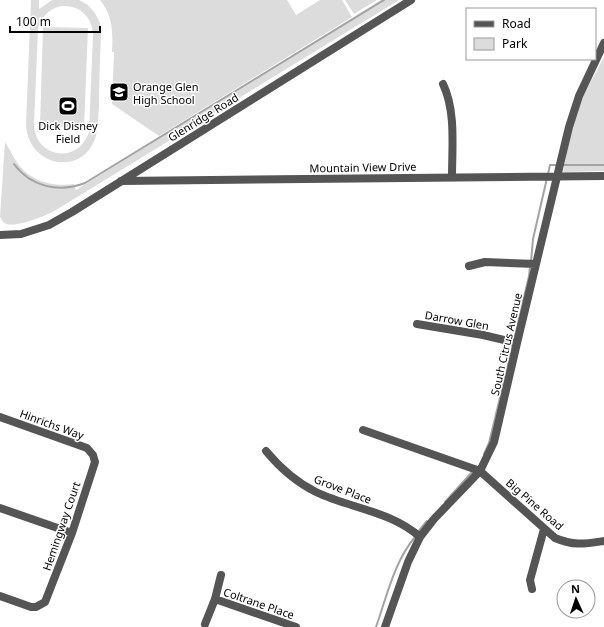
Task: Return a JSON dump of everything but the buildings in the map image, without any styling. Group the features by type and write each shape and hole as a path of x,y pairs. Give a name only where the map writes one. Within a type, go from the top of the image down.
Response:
{"street":[{"name":"Glenridge Road","path":"0,235 21,234 49,225 72,212 411,0"},
{"name":"South Citrus Avenue","path":"385,627 408,562 420,537 480,471 494,442 516,343 569,127 579,96 604,43"},
{"path":"443,84 451,109 452,177"},
{"name":"Mountain View Drive","path":"122,181 604,176"},
{"path":"469,266 486,262 536,264"},
{"name":"Darrow Glen","path":"417,324 483,335 516,343"},
{"name":"Hinrichs Way","path":"0,417 87,448 93,455"},
{"path":"363,430 480,471"},
{"name":"Grove Place","path":"266,451 278,466 298,482 317,492 388,517 420,537"},
{"name":"Hemingway Court","path":"0,596 31,607 36,607 45,602 72,533 95,462 93,455"},
{"name":"Big Pine Road","path":"480,471 555,538 569,544 585,544 604,541"},
{"path":"0,508 72,533"},
{"path":"532,589 530,580 544,529"},
{"path":"205,624 215,599 221,575"},
{"name":"Coltrane Place","path":"215,599 296,627"}],"green space":[{"path":"31,0 39,0 39,9 52,0 79,0 88,5 95,13 100,23 99,105 98,126 95,139 88,151 79,159 68,162 56,162 45,157 36,150 29,139 26,125","holes":["68,6 84,13 92,28 89,132 84,142 76,149 68,153 58,153 50,151 42,145 37,136 34,125 38,28 44,16 50,11 58,7"]},
{"path":"100,0 287,0 296,15 320,0 342,0 352,17 159,136 112,104 114,52 112,52 112,32 108,12"},
{"path":"345,0 377,0 354,14"},
{"path":"381,0 399,0 56,210 39,218 12,225 6,224 0,217 5,142 21,168 34,178 49,183 66,185 74,184 76,190"},
{"path":"43,27 88,28 84,127 40,126"},
{"path":"604,57 604,171 563,172 572,128 582,98"}],"waterway":[{"path":"14,164 29,178 46,186 65,187 85,183 384,0"},
{"path":"548,174 550,165 557,165"},
{"path":"561,165 604,165"},
{"path":"531,262 533,239 547,178"},
{"path":"514,340 530,266"},
{"path":"484,454 489,443 513,344"},
{"path":"445,502 473,471"},
{"path":"417,533 427,521"},
{"path":"376,627 396,568 415,537"}],"place":[{"name":"Orange Glen High School","path":"119,92"},
{"name":"Dick Disney Field","path":"68,106"}]}
